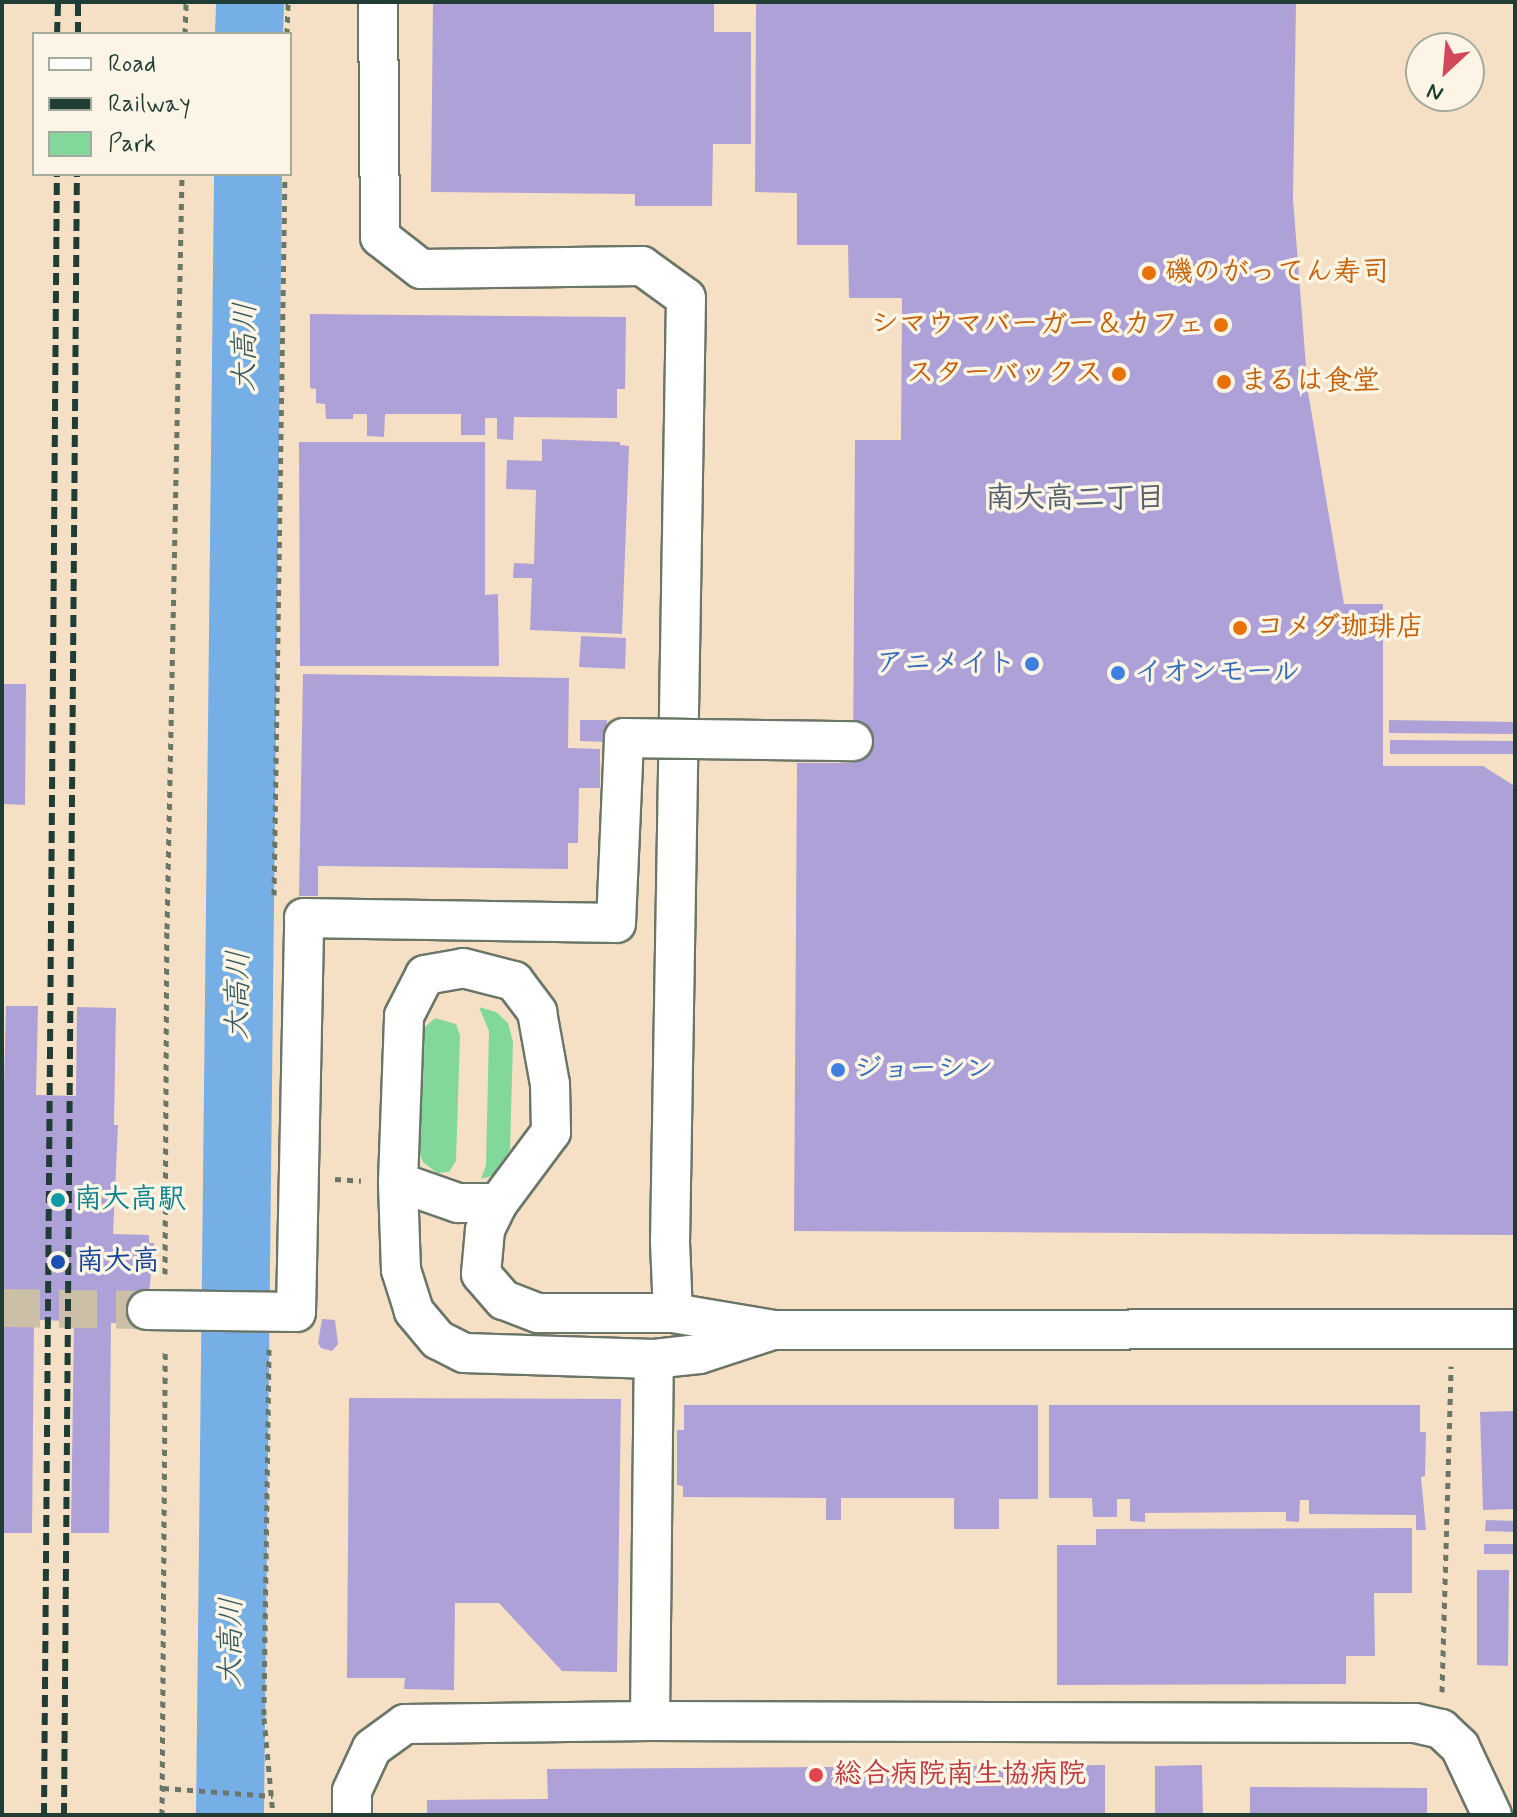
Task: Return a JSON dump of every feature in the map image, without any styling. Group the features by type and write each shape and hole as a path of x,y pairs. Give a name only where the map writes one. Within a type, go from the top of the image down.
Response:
{"street":[{"path":"378,2 380,237 421,269 642,266 686,298 670,1242 673,1313"},
{"path":"156,1295 296,1312 304,918 616,923 624,738 853,741"},
{"path":"773,1330 699,1354 654,1359 464,1353 438,1340 414,1311 401,1270 398,1182 404,1016 425,975 463,968 514,981 537,1012 550,1084 551,1132 498,1203 485,1230 481,1274 504,1300 538,1313 673,1313 773,1330 1515,1329"},
{"path":"398,1182 458,1203 498,1203"},
{"path":"650,1721 654,1359"},
{"path":"352,1815 352,1791 372,1748 405,1724 650,1721 1415,1723 1441,1729 1460,1747 1492,1815"}],"path":[{"path":"185,32 186,2"},
{"path":"287,32 288,2"},
{"path":"156,1295 182,176"},
{"path":"1441,1729 1452,1329"},
{"path":"162,1815 165,1343"},
{"path":"162,1788 273,1796"}],"green space":[{"path":"479,1007 496,1012 508,1023 513,1042 510,1149 495,1175 481,1179 486,1165 489,1031"},
{"path":"435,1018 456,1024 460,1036 456,1161 449,1172 437,1173 423,1162 416,1145 417,1048 424,1028"}],"building":[{"path":"433,2 714,2 714,32 751,32 751,144 713,144 712,206 635,206 635,194 431,192"},
{"name":"イオンモール","path":"756,2 1296,2 1293,199 1308,392 1344,604 1383,604 1383,766 1483,766 1513,785 1515,791 1515,1235 794,1231 797,763 853,763 855,440 901,440 902,298 849,298 848,245 797,245 797,193 755,192"},
{"path":"310,314 626,317 625,389 617,389 617,418 514,417 513,440 497,439 497,418 485,418 485,435 461,435 461,414 385,414 384,437 367,436 367,414 353,414 353,419 326,419 325,404 316,403 316,389 310,388"},
{"path":"542,439 620,442 620,445 629,446 622,634 530,630 532,578 513,578 514,563 534,564 536,490 506,489 507,460 542,461"},
{"path":"299,442 485,442 485,595 498,594 499,666 300,666"},
{"path":"581,636 626,638 625,669 579,667"},
{"path":"303,674 569,678 568,748 600,749 600,788 579,788 578,843 568,843 568,869 318,866 318,896 299,896"},
{"path":"2,684 26,684 25,805 2,804"},
{"path":"580,720 607,720 607,742 580,741"},
{"path":"1389,720 1515,722 1515,734 1389,733"},
{"path":"1390,740 1515,741 1515,754 1390,754"},
{"path":"6,1006 38,1006 36,1095 76,1096 77,1007 116,1008 114,1125 118,1125 113,1234 149,1235 149,1243 154,1243 146,1324 111,1323 109,1533 71,1533 74,1321 34,1320 32,1533 2,1533 2,1166"},
{"path":"322,1319 335,1320 338,1344 332,1351 321,1348 318,1343"},
{"path":"349,1398 621,1399 617,1672 562,1671 499,1603 455,1603 454,1690 404,1689 405,1678 347,1678"},
{"path":"684,1405 1038,1405 1038,1499 999,1499 999,1529 954,1529 954,1498 841,1498 841,1520 826,1520 826,1498 683,1497 683,1486 677,1485 677,1430 684,1430"},
{"path":"1049,1405 1420,1405 1420,1432 1426,1432 1425,1476 1421,1477 1426,1530 1416,1530 1416,1515 1309,1514 1309,1500 1300,1500 1299,1522 1286,1521 1286,1512 1145,1513 1145,1522 1130,1521 1130,1499 1117,1499 1117,1517 1093,1517 1092,1498 1049,1498"},
{"path":"1515,1411 1515,1509 1483,1510 1480,1412"},
{"path":"1486,1520 1515,1521 1515,1532 1485,1531"},
{"path":"1412,1528 1412,1593 1374,1593 1375,1656 1346,1656 1346,1684 1057,1685 1057,1545 1096,1545 1096,1529"},
{"path":"1484,1544 1515,1544 1515,1554 1484,1554"},
{"path":"1477,1570 1509,1570 1508,1666 1477,1665"},
{"name":"総合病院南生協病院","path":"1105,1765 1105,1815 427,1815 427,1800 548,1799 547,1769"},
{"name":"総合病院南生協病院","path":"1202,1765 1203,1815 1155,1815 1155,1766"},
{"path":"1250,1787 1427,1788 1427,1815 1250,1815"}],"waterway":[{"name":"大高川","path":"249,32 250,2"},
{"name":"大高川","path":"230,1815 248,176"}],"tunnel":[{"path":"2,1308 147,1310"}],"railway":[{"path":"57,32 58,2"},
{"path":"78,2 78,32"},
{"path":"44,1815 57,176"},
{"path":"64,1815 77,176"}],"place":[{"name":"磯のがってん寿司","path":"1149,273"},
{"name":"シマウマバーガー＆カフェ","path":"1221,325"},
{"name":"スターバックス","path":"1119,374"},
{"name":"まるは食堂","path":"1224,382"},
{"name":"コメダ珈琲店","path":"1240,628"},
{"name":"アニメイト","path":"1032,664"},
{"name":"イオンモール","path":"1118,673"},
{"name":"ジョーシン","path":"838,1070"},
{"name":"南大高駅","path":"58,1200"},
{"name":"南大高","path":"58,1262"},
{"name":"総合病院南生協病院","path":"816,1775"}],"district":[{"name":"南大高二丁目","path":"1075,499"}]}
